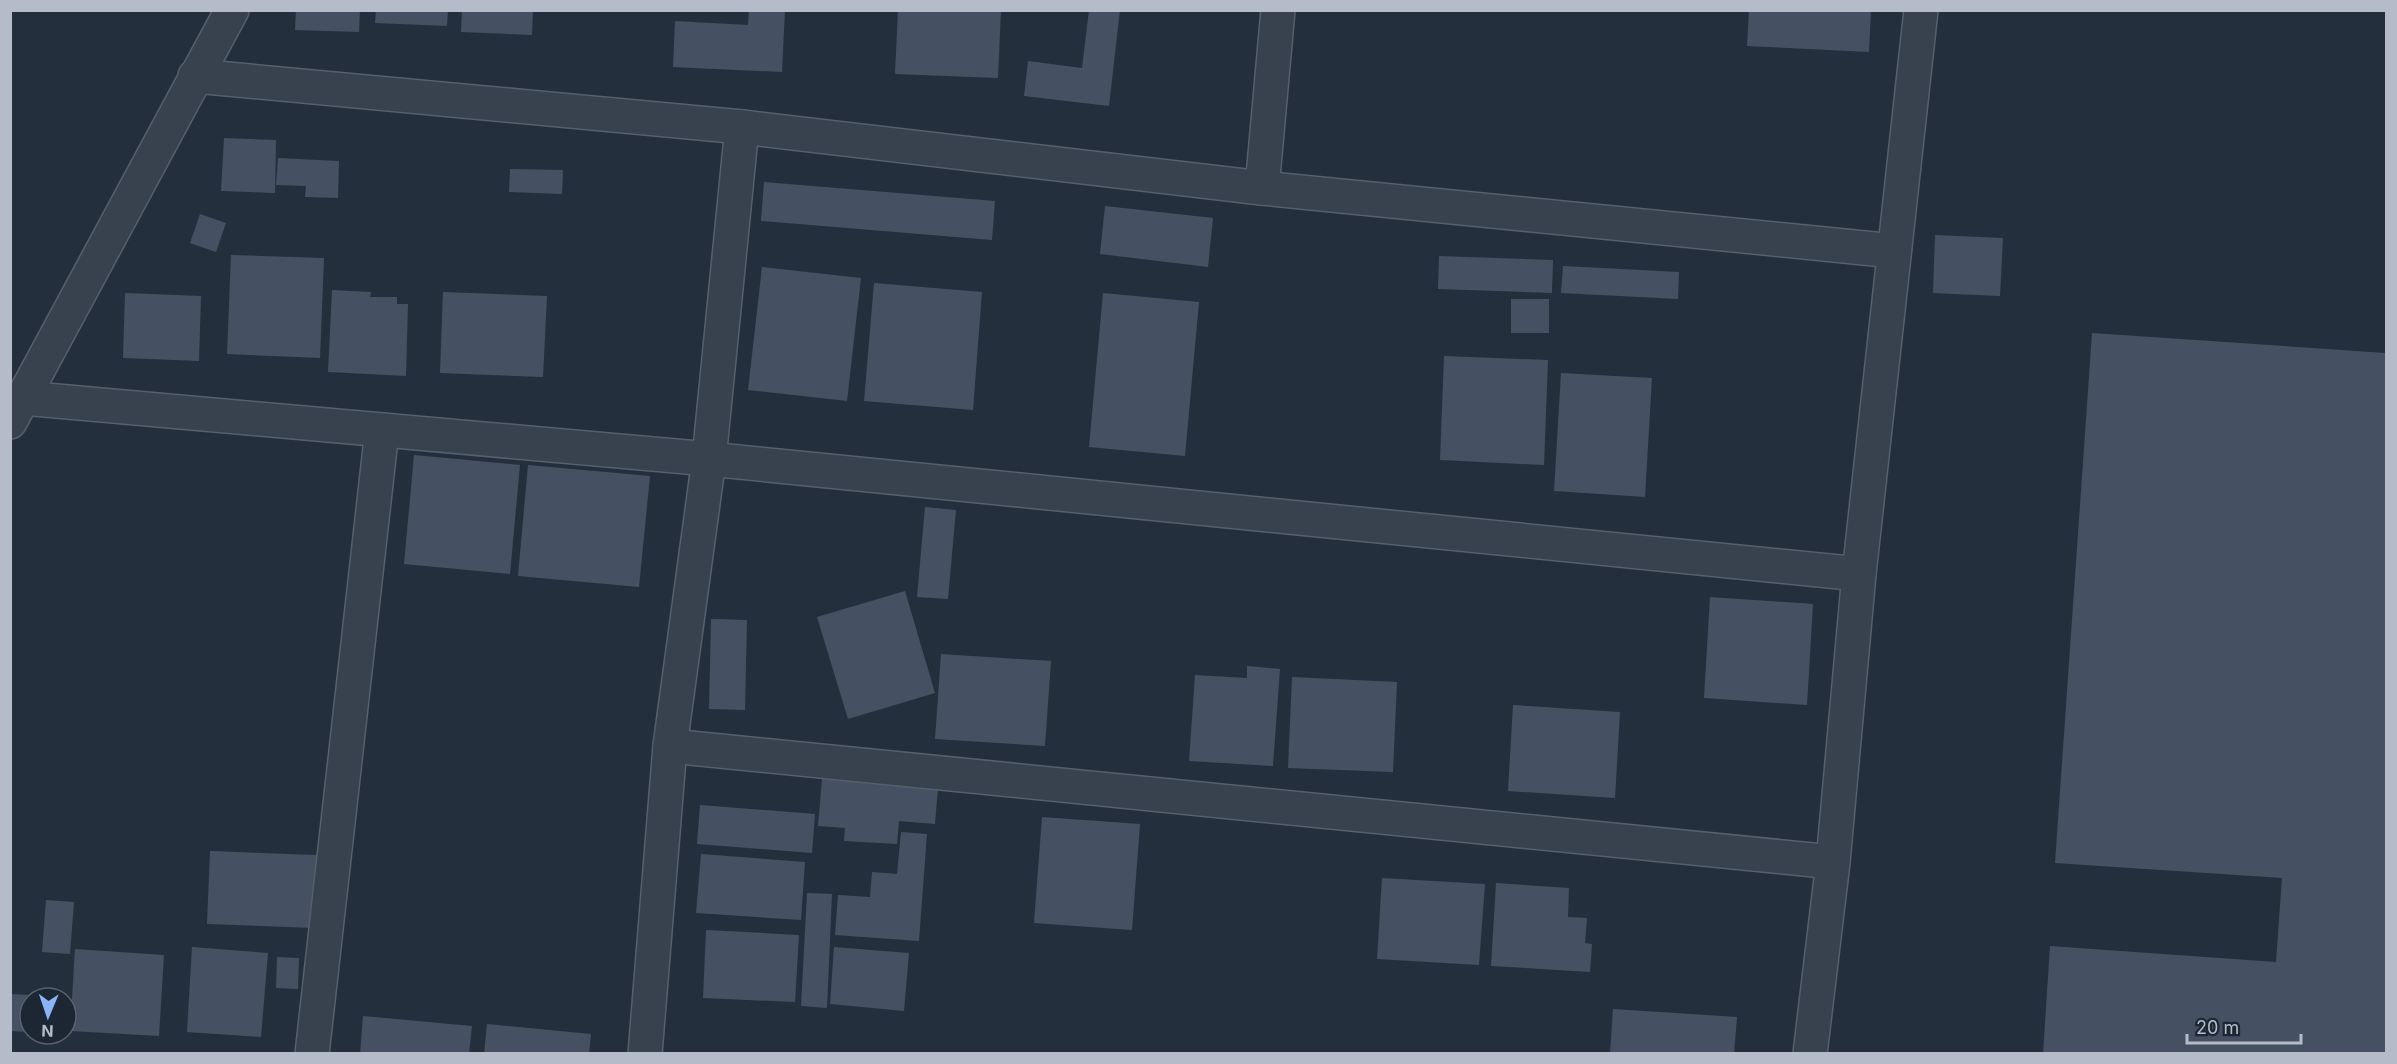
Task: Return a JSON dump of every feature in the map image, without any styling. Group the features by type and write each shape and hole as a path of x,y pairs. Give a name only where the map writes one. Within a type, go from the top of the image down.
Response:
{"street":[{"path":"232,10 17,410 382,430 709,459 1859,574"},
{"path":"1262,188 1278,10"},
{"path":"1810,1053 1833,862 1859,574 1921,10"},
{"path":"195,76 742,127 1262,188 1894,251"},
{"path":"645,1053 670,746 709,459 742,127"},
{"path":"312,1053 382,430"},
{"path":"670,746 1833,862"}],"building":[{"path":"296,10 360,10 359,32 295,30"},
{"path":"376,10 448,10 447,26 375,23"},
{"path":"462,10 533,10 532,35 461,32"},
{"path":"749,10 785,10 782,72 673,67 675,21 748,25"},
{"path":"898,10 1001,10 998,78 895,74"},
{"path":"1089,10 1120,10 1109,106 1024,96 1028,61 1082,68"},
{"path":"1749,10 1871,10 1869,52 1747,46"},
{"path":"224,138 276,140 275,193 221,191"},
{"path":"278,158 339,161 338,198 305,197 306,186 276,185"},
{"path":"510,169 563,170 562,194 509,192"},
{"path":"764,182 995,201 992,240 761,221"},
{"path":"1105,206 1213,218 1208,267 1100,254"},
{"path":"200,214 226,223 216,252 190,243"},
{"path":"1935,235 2003,238 2000,296 1933,293"},
{"path":"231,255 324,258 320,358 227,354"},
{"path":"1439,256 1553,260 1552,293 1438,289"},
{"path":"1563,266 1679,272 1678,299 1561,293"},
{"path":"762,267 861,278 847,401 748,390"},
{"path":"874,283 982,292 973,410 864,401"},
{"path":"332,290 371,292 370,297 397,297 397,304 408,304 406,376 328,372"},
{"path":"443,292 547,296 543,377 440,373"},
{"path":"125,293 201,296 199,361 123,358"},
{"path":"1103,293 1199,302 1185,456 1089,447"},
{"path":"1511,299 1549,299 1549,333 1511,333"},
{"path":"2092,333 2386,353 2386,1054 2043,1054 2050,946 2276,962 2282,878 2055,863"},
{"path":"1444,356 1548,360 1544,465 1440,460"},
{"path":"1561,373 1652,378 1645,497 1554,491"},
{"path":"414,455 520,465 510,574 404,564"},
{"path":"528,465 650,476 639,587 518,576"},
{"path":"925,507 956,510 948,599 917,597"},
{"path":"905,591 935,693 848,719 817,617"},
{"path":"1710,597 1813,604 1807,705 1704,698"},
{"path":"711,619 747,620 745,710 709,709"},
{"path":"941,654 1051,661 1045,746 935,739"},
{"path":"1247,666 1280,669 1273,766 1189,761 1195,675 1247,678"},
{"path":"1292,677 1397,682 1393,772 1288,768"},
{"path":"1513,705 1620,712 1615,798 1508,791"},
{"path":"822,779 938,788 935,824 899,821 897,844 844,841 845,828 818,826"},
{"path":"700,805 815,814 812,853 697,844"},
{"path":"1042,817 1140,824 1132,930 1034,923"},
{"path":"901,832 927,834 919,941 835,935 838,895 870,897 872,872 897,874"},
{"path":"210,851 317,855 314,928 207,924"},
{"path":"701,854 805,862 801,920 696,913"},
{"path":"1382,878 1485,884 1479,965 1377,959"},
{"path":"1496,883 1569,888 1568,917 1587,918 1585,943 1592,944 1590,972 1491,966"},
{"path":"807,893 832,894 827,1008 801,1006"},
{"path":"46,900 74,902 70,954 42,952"},
{"path":"706,930 799,935 795,1002 703,998"},
{"path":"192,947 268,953 261,1037 187,1032"},
{"path":"834,947 909,953 904,1011 830,1004"},
{"path":"75,949 164,955 159,1036 78,1031 78,986 73,986"},
{"path":"277,957 299,958 298,989 276,988"},
{"path":"10,994 18,994 18,1031 10,1031"},
{"path":"1613,1009 1737,1017 1734,1054 1610,1054"},
{"path":"363,1016 472,1026 469,1054 360,1054"},
{"path":"487,1024 591,1034 589,1054 484,1054"}]}
